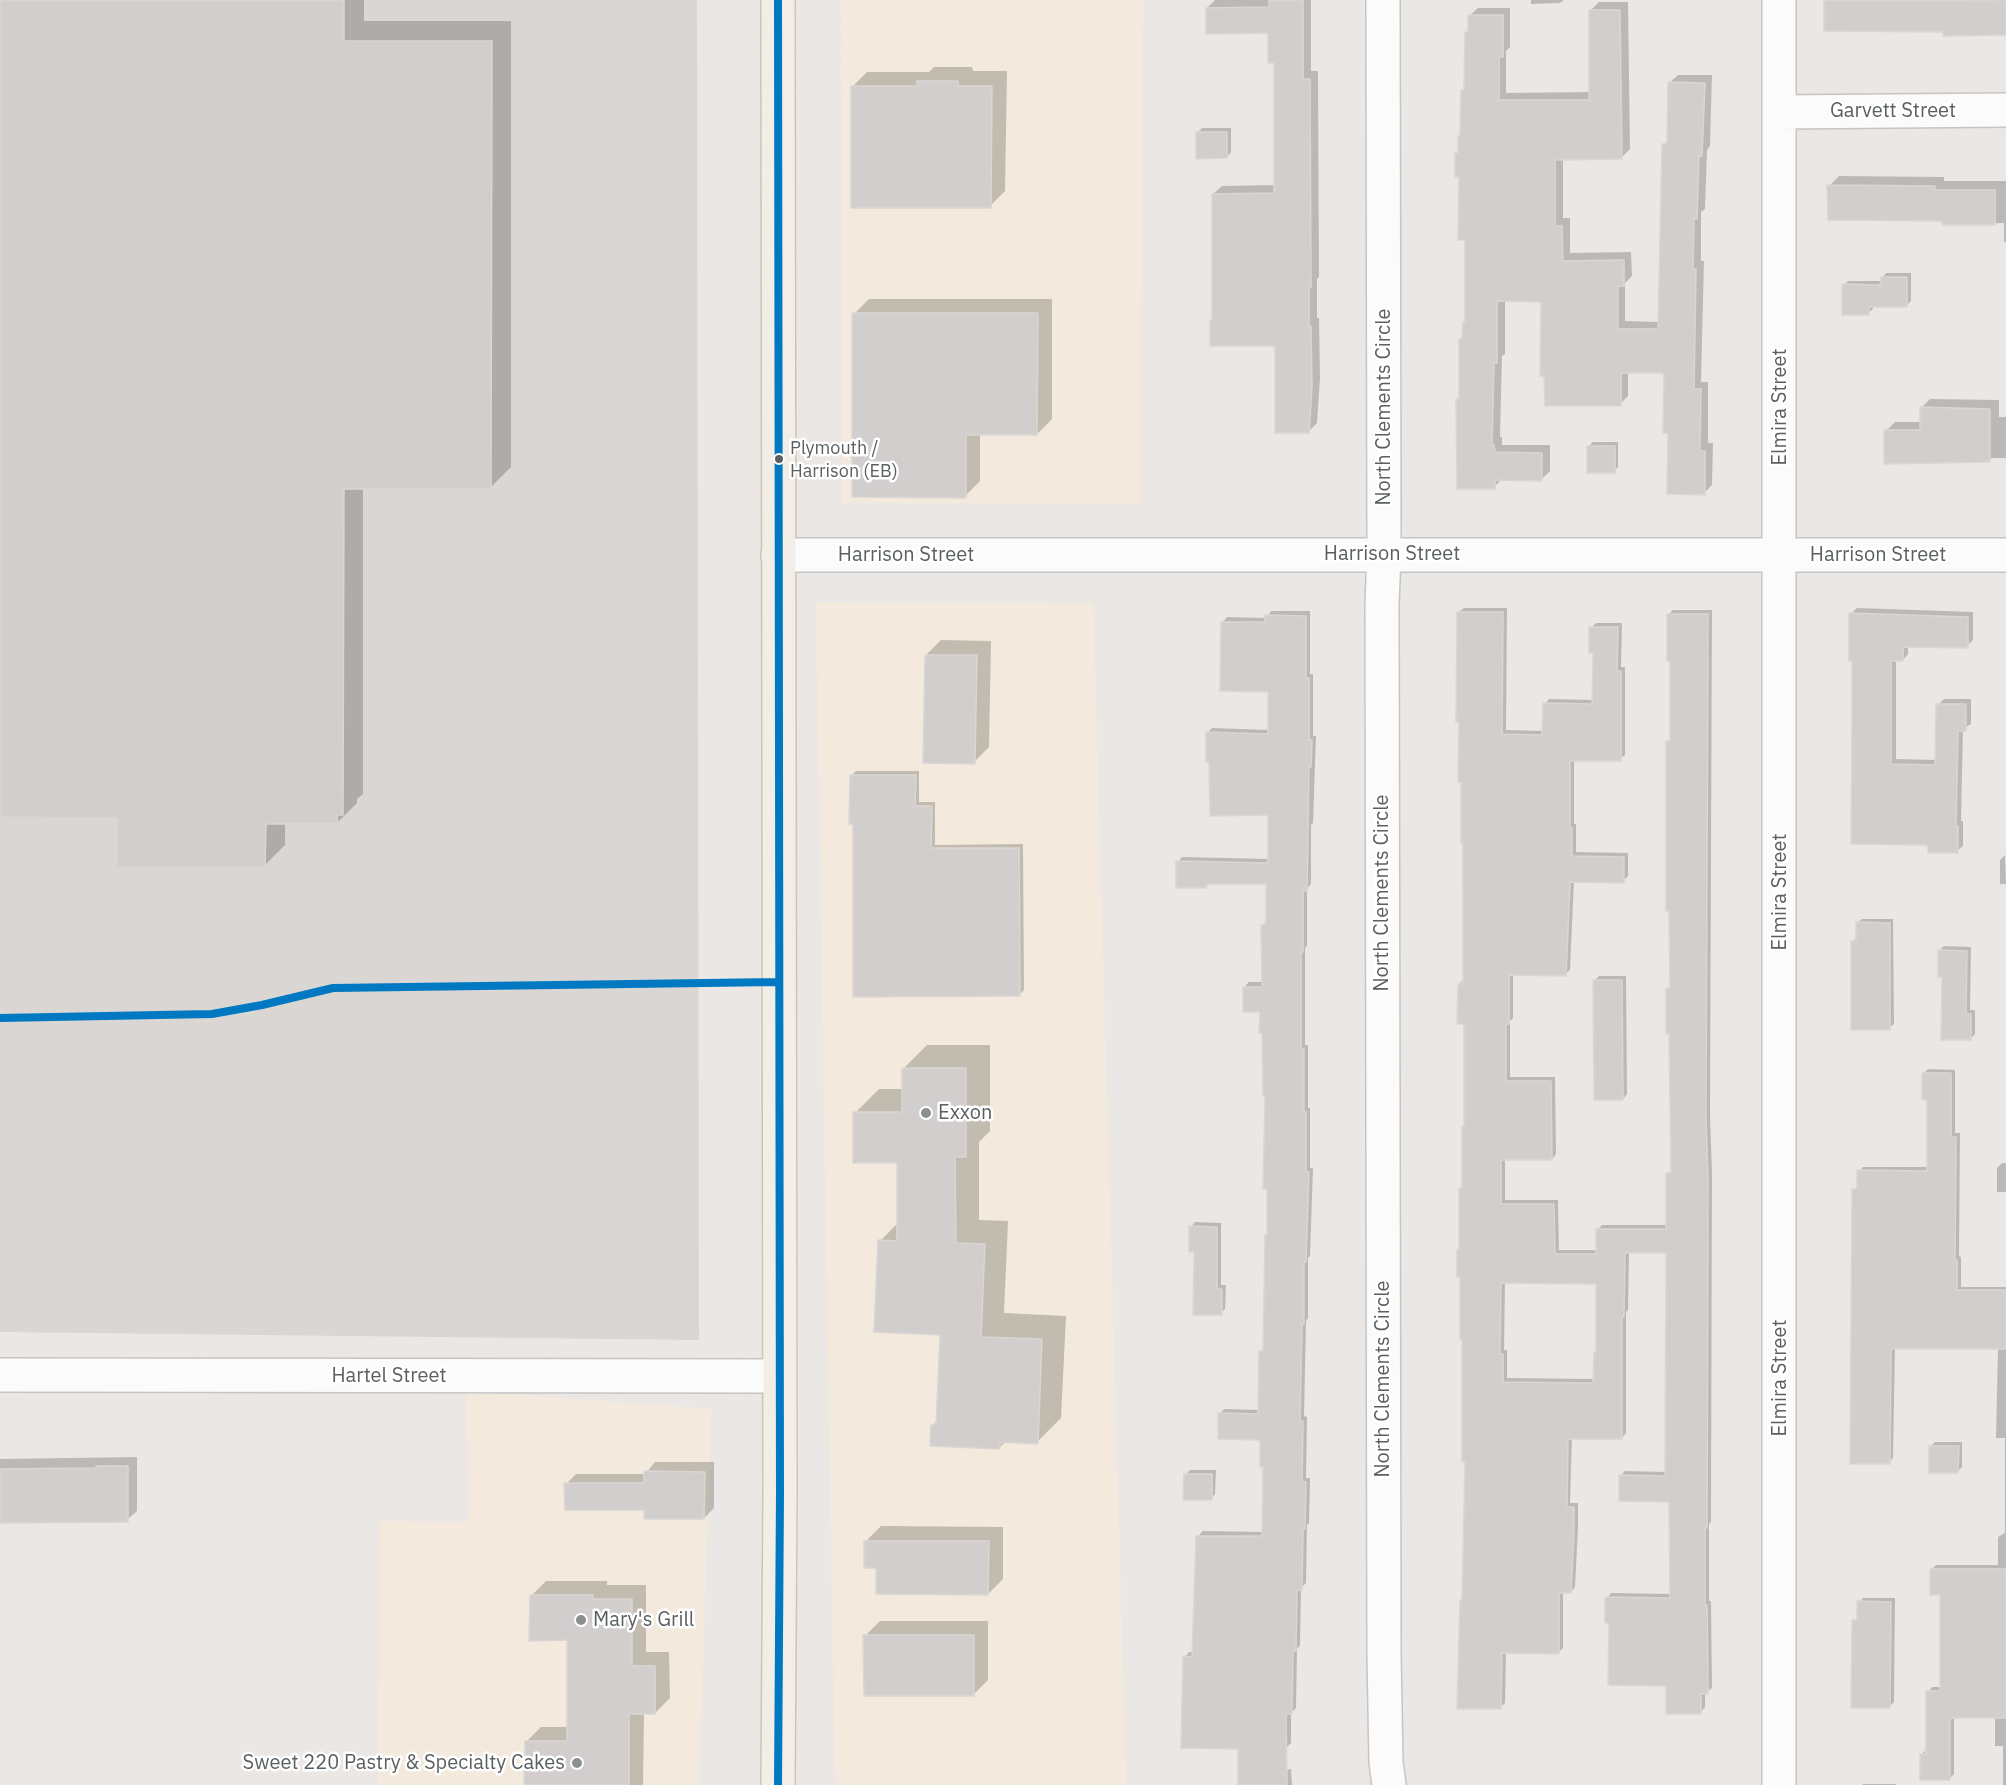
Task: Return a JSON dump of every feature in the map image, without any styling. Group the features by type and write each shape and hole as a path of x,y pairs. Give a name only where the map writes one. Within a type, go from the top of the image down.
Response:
{"main road":[{"path":"778,0 778,1785"}],"street":[{"name":"North Clements Circle","path":"1383,0 1384,1654 1386,1762 1389,1785"},
{"name":"Elmira Street","path":"1779,0 1779,1785"},
{"name":"Garvett Street","path":"1779,111 2006,110"},
{"name":"Harrison Street","path":"778,555 2006,555"},
{"name":"Hartel Street","path":"0,1375 779,1376"}],"shaded area":[{"path":"0,0 697,0 699,1340 0,1332"},
{"path":"841,0 1143,0 1140,504 842,503"},
{"path":"816,602 1093,603 1126,1785 835,1785"},
{"path":"466,1391 711,1409 699,1785 378,1785 380,1521 468,1522"}],"building":[{"path":"0,0 344,0 344,41 492,41 491,489 344,489 343,815 337,815 338,824 266,824 265,867 117,867 117,818 0,817"},
{"path":"1269,0 1303,0 1303,79 1310,79 1311,287 1309,287 1309,326 1311,326 1312,387 1309,433 1275,433 1275,346 1210,346 1212,194 1274,193 1274,63 1268,63 1268,33 1206,34 1206,8 1269,7"},
{"path":"1824,0 2006,1 2006,35 1943,36 1943,32 1824,31"},
{"path":"1589,10 1620,10 1622,159 1555,160 1555,226 1562,226 1563,261 1624,260 1624,286 1618,286 1618,329 1658,329 1662,144 1667,144 1668,82 1705,83 1697,219 1694,218 1693,269 1696,269 1694,389 1701,389 1700,451 1705,451 1705,495 1667,494 1668,433 1663,433 1664,373 1621,373 1621,406 1545,406 1544,376 1540,376 1541,302 1497,301 1497,363 1494,363 1492,445 1494,445 1495,452 1542,453 1542,481 1495,480 1495,489 1457,489 1456,399 1459,399 1459,339 1462,339 1463,322 1465,322 1465,240 1458,240 1459,177 1455,177 1455,153 1458,153 1458,136 1460,136 1461,90 1464,90 1465,32 1468,32 1468,15 1503,15 1503,57 1499,57 1499,100 1589,100"},
{"path":"917,81 958,81 958,86 992,86 991,208 851,208 851,86 917,86"},
{"path":"1196,132 1227,132 1227,158 1196,159"},
{"path":"1827,185 1935,186 1935,190 1995,190 1995,225 1942,225 1942,221 1828,220"},
{"path":"1881,277 1907,277 1907,307 1869,307 1869,315 1842,315 1842,284 1880,285"},
{"path":"852,313 1038,313 1037,435 966,435 966,498 852,497"},
{"path":"1920,407 1990,409 1990,462 1884,464 1884,430 1920,430"},
{"path":"1587,446 1615,446 1615,473 1587,473"},
{"path":"1457,612 1503,612 1502,734 1542,735 1543,703 1592,704 1593,653 1589,653 1589,627 1618,627 1617,671 1621,671 1621,761 1570,761 1570,828 1572,828 1572,856 1624,857 1624,883 1570,882 1566,976 1509,975 1506,1081 1551,1081 1552,1160 1501,1160 1501,1204 1554,1204 1555,1254 1596,1254 1596,1229 1666,1229 1666,1173 1671,1173 1669,1034 1666,1034 1666,988 1670,988 1669,911 1666,911 1666,741 1670,741 1670,661 1667,661 1667,614 1708,614 1705,1605 1707,1605 1708,1694 1701,1694 1701,1714 1666,1714 1666,1686 1608,1685 1609,1623 1605,1623 1605,1597 1670,1598 1669,1502 1619,1501 1619,1475 1665,1476 1666,1253 1625,1253 1624,1317 1622,1317 1622,1439 1568,1439 1567,1507 1574,1507 1574,1533 1571,1593 1559,1593 1559,1654 1502,1653 1501,1709 1457,1709 1465,1462 1462,1462 1460,1277 1457,1277 1459,1188 1462,1188 1462,1126 1464,1126 1464,1024 1457,1024 1458,984 1463,984 1463,843 1461,843 1461,782 1458,782 1459,722 1456,722","holes":["1501,1283 1596,1284 1596,1352 1594,1352 1593,1383 1503,1382 1503,1354 1500,1354"]},
{"path":"1849,613 1968,617 1968,648 1903,647 1903,661 1891,661 1891,764 1935,765 1936,704 1966,704 1966,731 1958,731 1956,826 1958,826 1958,853 1928,853 1928,845 1851,844 1852,661 1849,661"},
{"path":"1265,615 1306,616 1309,740 1312,740 1311,767 1309,767 1307,891 1303,891 1303,952 1301,952 1301,1049 1304,1049 1306,1172 1309,1172 1300,1421 1303,1421 1302,1482 1306,1482 1305,1529 1303,1529 1302,1590 1297,1590 1292,1714 1286,1714 1287,1785 1238,1785 1238,1749 1181,1748 1183,1656 1192,1657 1196,1536 1262,1536 1263,1467 1260,1467 1260,1440 1218,1439 1218,1413 1258,1414 1259,1351 1263,1351 1265,1235 1267,1235 1267,1189 1263,1189 1265,1096 1263,1096 1262,1033 1259,1033 1260,1012 1243,1012 1243,987 1262,987 1261,925 1266,925 1266,884 1206,884 1206,888 1176,888 1176,861 1268,863 1268,815 1210,816 1209,762 1206,762 1206,732 1268,734 1268,692 1220,691 1221,622 1265,622"},
{"path":"925,655 977,655 975,764 923,763"},
{"path":"850,775 916,775 915,806 932,806 931,848 1019,848 1020,996 853,997 853,824 849,824"},
{"path":"1856,922 1890,923 1890,1030 1851,1030 1851,941 1856,941"},
{"path":"1938,950 1967,951 1966,1014 1971,1014 1971,1040 1941,1040 1942,977 1938,977"},
{"path":"1593,980 1622,980 1623,1100 1594,1100"},
{"path":"902,1068 966,1068 966,1157 955,1157 956,1243 985,1244 981,1337 1042,1339 1038,1444 1000,1442 1000,1449 930,1446 931,1425 936,1425 940,1335 874,1332 878,1240 897,1241 897,1163 853,1163 853,1112 902,1112"},
{"path":"1922,1073 1951,1073 1951,1137 1956,1137 1955,1260 1957,1260 1957,1290 2006,1290 2006,1349 1891,1349 1890,1464 1850,1464 1852,1189 1857,1189 1857,1170 1927,1171 1927,1100 1922,1099"},
{"path":"1189,1226 1217,1227 1217,1289 1222,1289 1222,1315 1193,1315 1194,1252 1189,1252"},
{"path":"1929,1446 1959,1446 1958,1473 1929,1473"},
{"path":"96,1466 128,1466 128,1522 0,1523 0,1469 96,1468"},
{"path":"644,1471 705,1472 704,1519 644,1519 644,1510 565,1510 564,1483 644,1483"},
{"path":"1184,1474 1212,1474 1212,1500 1183,1500"},
{"path":"864,1541 989,1541 988,1595 876,1594 876,1568 864,1568"},
{"path":"1930,1569 2006,1569 2006,1718 1950,1718 1950,1780 1920,1780 1920,1754 1926,1754 1926,1691 1940,1691 1940,1595 1930,1595"},
{"path":"530,1595 593,1595 593,1599 632,1599 632,1666 655,1666 655,1714 629,1714 629,1785 524,1785 525,1741 567,1741 567,1640 529,1641"},
{"path":"1857,1601 1891,1602 1890,1708 1851,1708 1852,1620 1857,1620"},
{"path":"863,1635 974,1635 974,1696 864,1696"}],"transit line":[{"path":"778,0 780,1492 778,1785"},
{"path":"0,1018 212,1014 333,988 778,982"}],"place":[{"name":"Plymouth / Harrison (EB)","path":"779,459"},
{"name":"Exxon","path":"926,1113"},
{"name":"Mary's Grill","path":"581,1620"},
{"name":"Sweet 220 Pastry & Specialty Cakes","path":"577,1763"}]}
